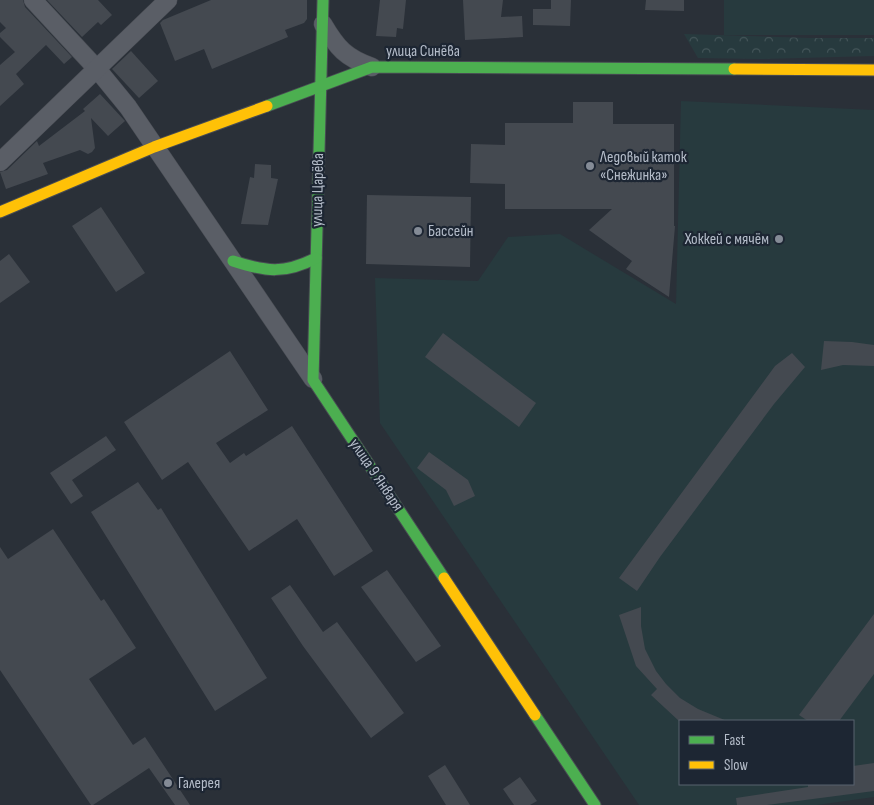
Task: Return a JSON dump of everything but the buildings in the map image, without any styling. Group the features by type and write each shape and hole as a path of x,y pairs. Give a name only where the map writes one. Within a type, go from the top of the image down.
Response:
{"main road":[{"name":"улица Царёва","path":"313,380 323,0"},
{"name":"улица Синёва","path":"0,212 154,148 372,67 874,70"},
{"path":"233,261 258,270 277,272 303,266 316,258"},
{"name":"улица 9 Января","path":"313,380 594,805"}],"street":[{"name":"улица 9 Января","path":"33,0 97,69 128,107 313,380"},
{"path":"0,162 168,0"},
{"path":"323,24 343,52 356,61 372,67"}],"green space":[{"path":"724,0 874,0 874,35 724,35"},
{"path":"684,34 874,38 874,56 762,59 698,58"},
{"path":"681,101 874,110 874,797 817,805 639,805 380,423 375,278 478,281 508,237 560,234 676,304"}],"traffic: fast":[{"path":"323,0 313,380 444,578"},
{"path":"267,106 372,67 734,69"},
{"path":"233,261 275,270 295,267 316,258"},
{"path":"535,715 595,805"}],"traffic: slow":[{"path":"734,69 874,70"},
{"path":"0,212 154,147 267,106"},
{"path":"444,578 535,715"}],"place":[{"name":"Ледовый каток «Снежинка»","path":"590,166"},
{"name":"Бассейн","path":"418,231"},
{"name":"Хоккей с мячём","path":"779,239"},
{"name":"Галерея","path":"168,783"}]}
